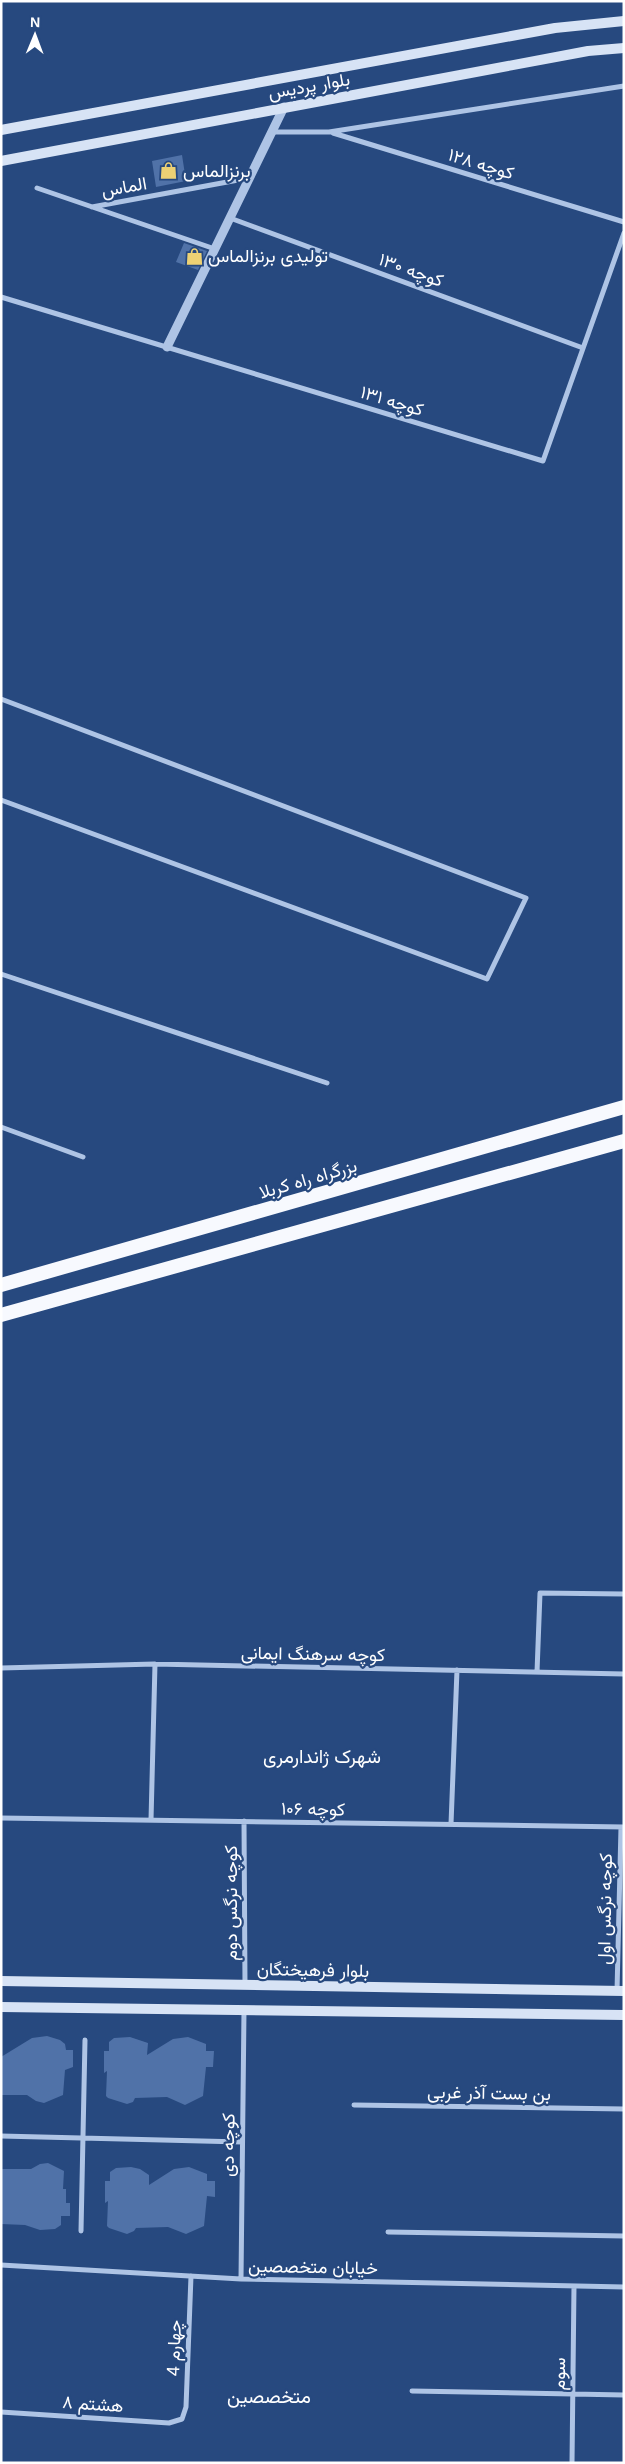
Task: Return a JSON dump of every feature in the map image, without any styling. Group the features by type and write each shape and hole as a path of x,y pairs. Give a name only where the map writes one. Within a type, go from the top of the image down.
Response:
{"highway":[{"name":"بزرگراه راه کربلا","path":"1,1285 624,1107"},
{"path":"1,1315 624,1141"}],"main road":[{"name":"بلوار پردیس","path":"1,130 555,28 624,21"},
{"name":"بلوار پردیس","path":"1,161 588,51 624,48"},
{"name":"بلوار فرهیختگان","path":"1,1981 620,1991"},
{"path":"1,2007 624,2016"}],"street":[{"path":"272,132 330,132 624,86"},
{"path":"167,347 284,107"},
{"name":"کوچه ۱۲۸","path":"330,132 624,222"},
{"name":"الماس","path":"92,207 249,178"},
{"path":"36,188 215,249"},
{"name":"کوچه ۱۳۰","path":"230,218 583,348"},
{"name":"کوچه ۱۳۱","path":"1,297 543,461 624,233"},
{"path":"1,699 526,898 487,979 1,800"},
{"path":"1,974 327,1083"},
{"path":"1,1127 83,1157"},
{"path":"537,1672 540,1592 624,1594"},
{"path":"151,1820 155,1664"},
{"name":"کوچه سرهنگ ایمانی","path":"1,1668 155,1664 624,1674"},
{"path":"451,1824 457,1670"},
{"name":"کوچه ۱۰۶","path":"1,1818 622,1827"},
{"name":"کوچه نرگس دوم","path":"244,1821 245,1985"},
{"name":"کوچه نرگس اول","path":"620,1991 622,1827"},
{"name":"کوچه دی","path":"241,2279 244,2010"},
{"path":"81,2230 84,2040"},
{"name":"بن بست آذر غربی","path":"354,2104 624,2109"},
{"path":"1,2136 242,2142"},
{"path":"388,2232 624,2236"},
{"name":"خیابان متخصصین","path":"1,2265 241,2279 624,2287"},
{"name":"چهارم 4","path":"182,2419 186,2407 191,2276"},
{"name":"سوم","path":"572,2463 574,2286"},
{"path":"412,2391 624,2395"},
{"name":"هشتم ۸","path":"1,2412 169,2423 182,2419"}],"building":[{"name":"برنزالماس","path":"182,155 186,181 156,187 152,161"},
{"name":"تولیدی برنزالماس","path":"184,243 207,251 198,270 176,262"},
{"path":"47,2036 60,2040 65,2044 66,2050 73,2050 73,2067 65,2070 63,2095 44,2103 36,2101 27,2095 1,2095 1,2057 32,2038"},
{"path":"130,2037 148,2043 147,2055 173,2039 188,2037 206,2044 206,2051 214,2051 213,2067 206,2067 203,2096 185,2105 167,2097 135,2098 133,2102 127,2104 108,2098 106,2096 107,2071 104,2073 104,2051 109,2051 109,2042 114,2038"},
{"path":"48,2163 64,2171 63,2189 66,2189 66,2203 70,2203 70,2216 61,2216 61,2225 55,2229 40,2230 25,2225 1,2224 1,2169 31,2169 40,2164"},
{"path":"131,2167 140,2169 149,2175 149,2185 174,2169 189,2167 207,2174 207,2181 215,2181 215,2197 207,2196 204,2226 186,2234 168,2227 136,2228 127,2234 109,2228 107,2226 108,2201 105,2203 105,2181 110,2181 110,2172 116,2168"}],"place":[{"name":"برنزالماس","path":"169,171"},
{"name":"تولیدی برنزالماس","path":"194,256"}],"district":[{"name":"شهرک ژاندارمری","path":"322,1756"},
{"name":"متخصصین","path":"269,2396"}]}
